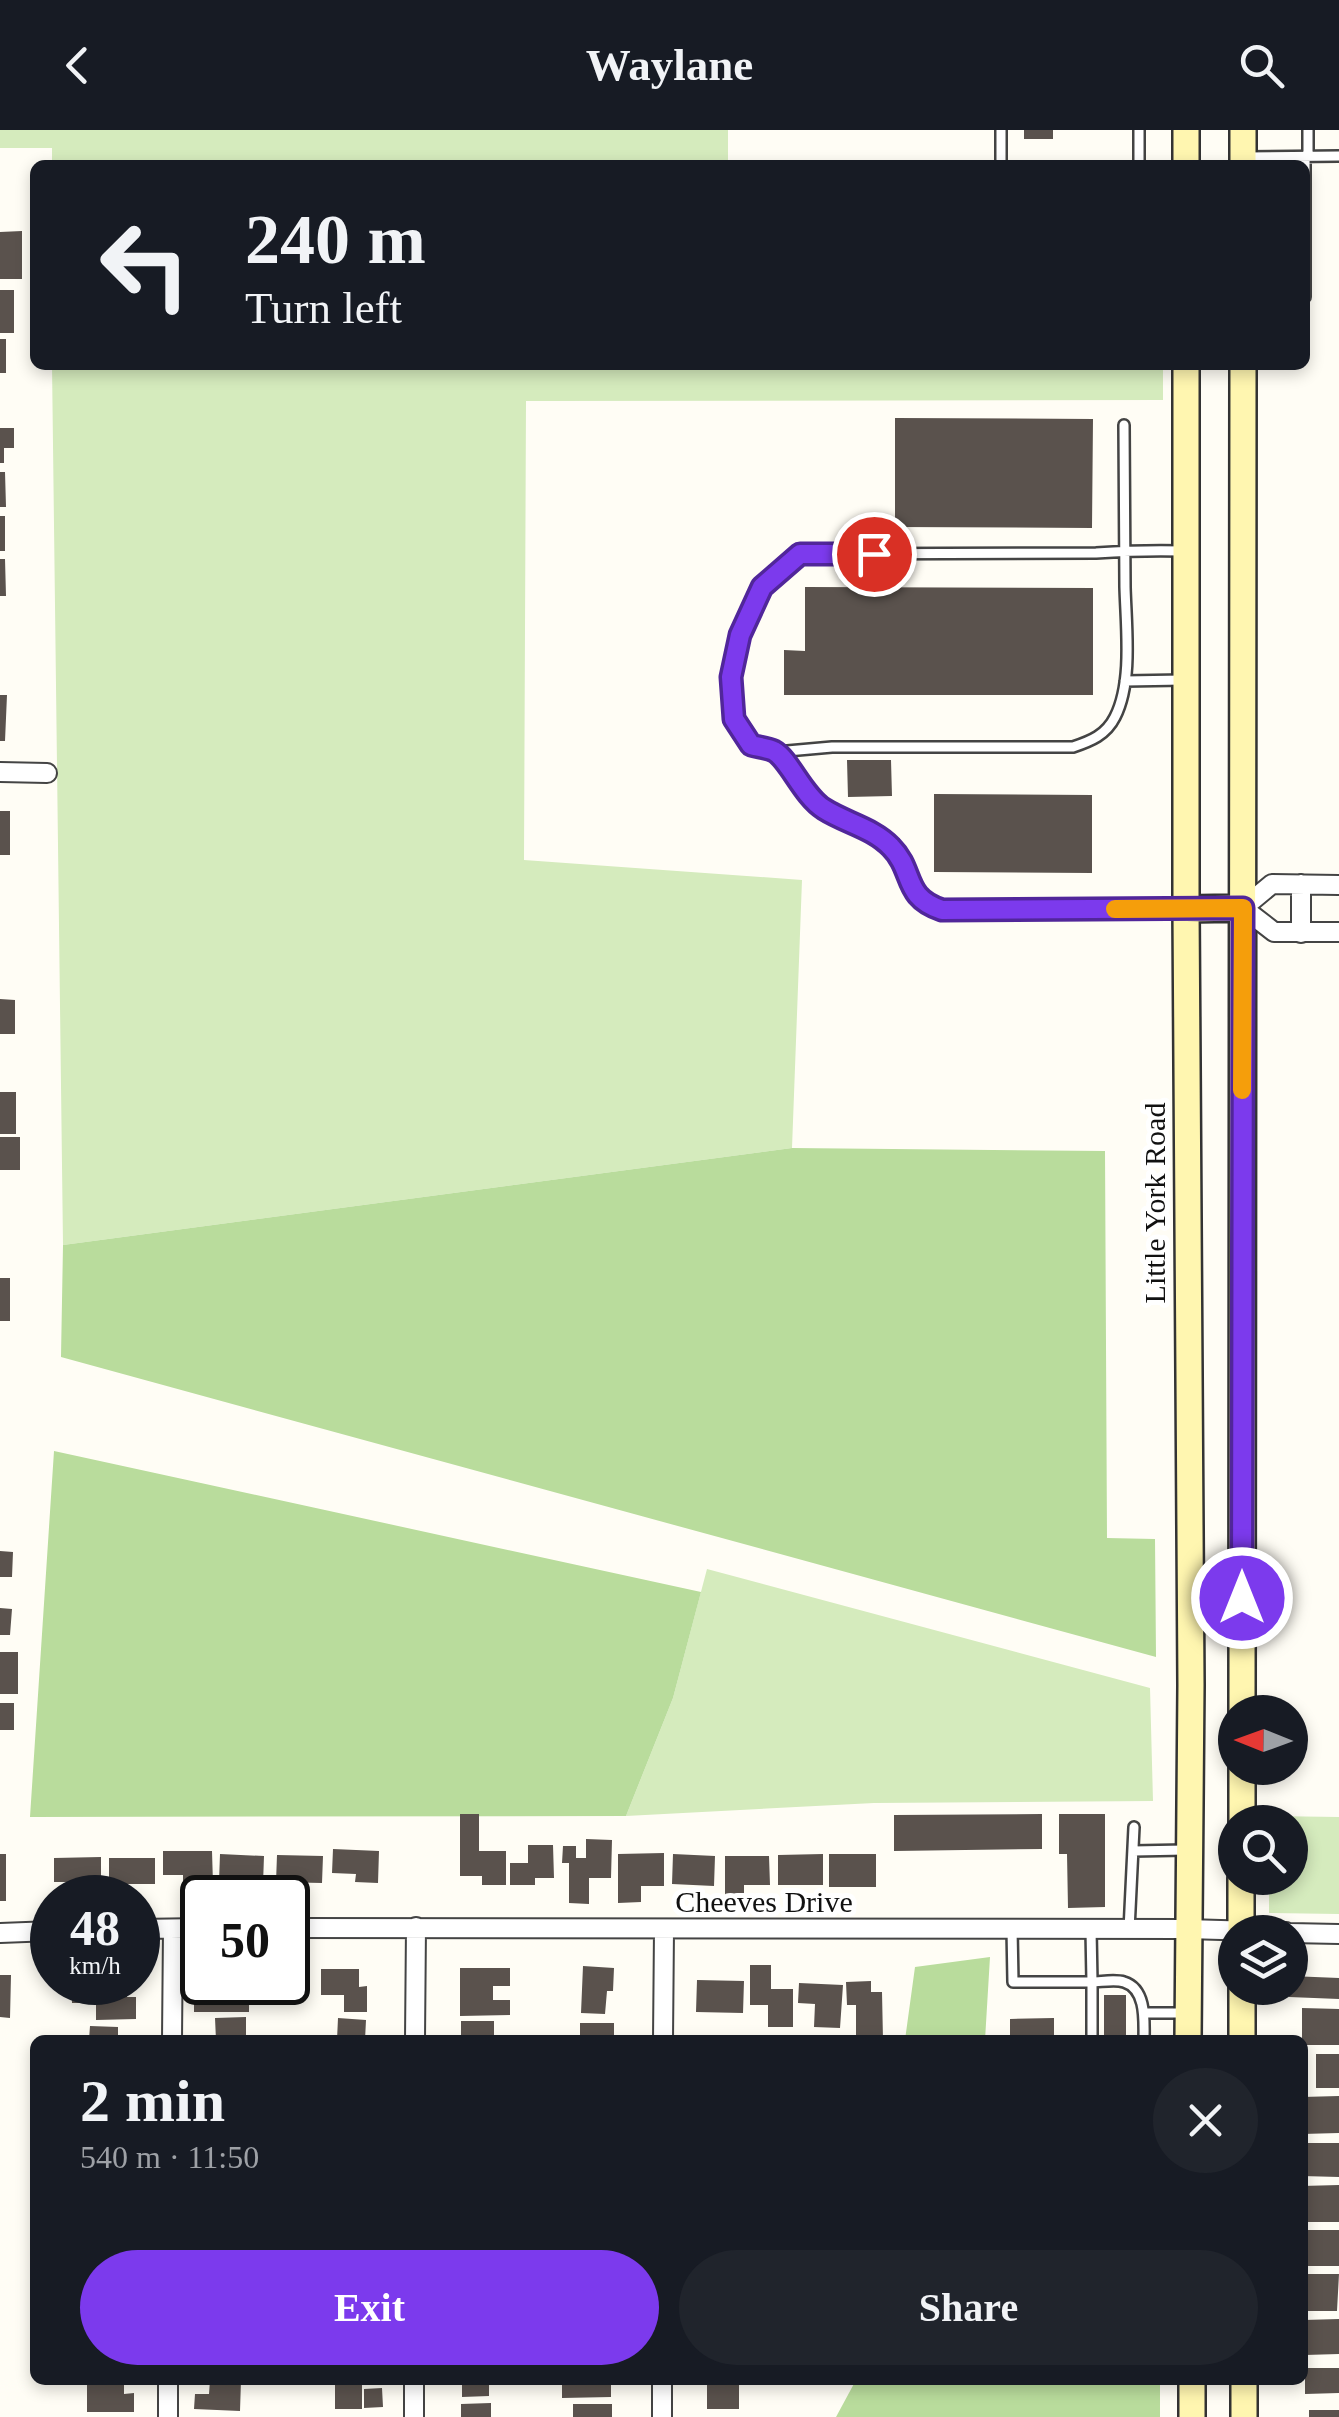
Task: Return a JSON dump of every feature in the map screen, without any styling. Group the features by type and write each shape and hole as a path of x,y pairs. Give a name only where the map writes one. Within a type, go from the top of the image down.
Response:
{"main road":[{"path":"1186,130 1186,160"},
{"path":"1243,130 1243,160"},
{"name":"Little York Road","path":"1186,370 1188,2035"},
{"path":"1242,1695 1243,370"},
{"path":"1186,909 1243,908"},
{"path":"1242,2005 1242,2035"},
{"path":"1192,2385 1192,2417"},
{"path":"1244,2385 1244,2417"}],"street":[{"path":"0,772 47,774"},
{"path":"1339,886 1272,884 1243,908 1274,932 1339,932"},
{"path":"1301,884 1301,933"},
{"path":"416,1927 416,2035"},
{"path":"172,2035 173,1928"},
{"path":"160,1929 180,1928"},
{"name":"Cheeves Drive","path":"310,1928 1218,1931"},
{"path":"663,2035 664,1930"},
{"path":"0,1932 30,1931"},
{"name":"Cheeves Drive","path":"1308,1933 1339,1934"},
{"path":"168,2385 168,2417"},
{"path":"414,2385 414,2417"},
{"path":"662,2385 662,2417"}],"lane":[{"path":"1001,130 1001,160"},
{"path":"1139,160 1140,130"},
{"path":"1307,160 1308,130"},
{"path":"1256,160 1339,156"},
{"path":"1124,425 1125,552 1125,681 1117,714 1108,730 1073,747 832,747 776,752 751,745 734,719 731,677 740,635 762,587 800,554 1125,552 1186,551"},
{"path":"1125,681 1186,680"},
{"path":"776,752 821,808 880,836 896,851 915,894 928,906 942,910 1186,909"},
{"path":"1129,1930 1134,1827"},
{"path":"1133,1851 1188,1850"},
{"path":"1012,1930 1014,1982 1126,1982 1140,1996 1144,2035"},
{"path":"1091,1930 1092,2035"},
{"path":"1144,2013 1188,2013"}],"green space":[{"path":"0,130 728,130 728,160 52,160 52,148 0,148"},
{"path":"52,370 1163,370 1163,400 526,401 524,860 802,880 792,1148 63,1245"},
{"path":"792,1148 1105,1151 1107,1538 1155,1539 1156,1657 61,1357 63,1245"},
{"path":"54,1451 701,1592 673,1698 626,1816 30,1817"},
{"path":"707,1569 1150,1688 1153,1801 874,1803 626,1816 673,1698"},
{"path":"1308,1817 1339,1817 1339,1914 1269,1913 1269,1895 1308,1895"},
{"path":"990,1957 985,2035 906,2035 915,1967"},
{"path":"853,2385 1160,2385 1160,2417 836,2417"}],"building":[{"path":"1024,130 1053,130 1053,139 1024,139"},
{"path":"22,231 22,279 0,279 0,232"},
{"path":"0,290 14,290 14,333 0,333"},
{"path":"0,339 6,339 6,373 0,373"},
{"path":"895,418 1093,419 1092,528 895,527"},
{"path":"0,428 14,428 14,448 4,448 4,463 0,463"},
{"path":"0,472 5,472 6,507 0,507"},
{"path":"0,516 5,516 5,551 0,551"},
{"path":"0,559 5,559 6,596 0,596"},
{"path":"805,587 1093,588 1093,695 784,695 784,650 805,651"},
{"path":"0,695 7,695 5,741 0,741"},
{"path":"847,760 891,760 892,796 848,797"},
{"path":"934,794 1092,795 1092,873 934,872"},
{"path":"0,811 10,811 10,855 0,855"},
{"path":"0,999 15,1000 15,1034 0,1034"},
{"path":"0,1092 16,1092 16,1134 0,1134"},
{"path":"0,1137 20,1137 20,1170 0,1170"},
{"path":"0,1278 10,1278 10,1321 0,1321"},
{"path":"0,1551 13,1552 12,1577 0,1577"},
{"path":"0,1608 12,1609 10,1635 0,1635"},
{"path":"0,1652 18,1652 18,1694 0,1694"},
{"path":"0,1703 14,1703 14,1730 0,1730"},
{"path":"460,1814 479,1814 479,1851 506,1851 506,1885 482,1885 482,1876 460,1876"},
{"path":"1042,1814 1042,1849 894,1851 894,1815"},
{"path":"1059,1814 1105,1814 1105,1907 1068,1908 1067,1854 1059,1854"},
{"path":"586,1839 612,1840 611,1878 589,1878 589,1904 569,1903 569,1863 562,1863 563,1846 576,1846 576,1858 586,1858"},
{"path":"528,1845 553,1845 554,1878 535,1878 535,1885 510,1885 510,1863 528,1863"},
{"path":"333,1849 379,1851 378,1883 355,1882 356,1874 332,1873"},
{"path":"163,1851 212,1851 213,1875 163,1875"},
{"path":"664,1853 664,1886 641,1886 641,1902 618,1903 618,1854"},
{"path":"0,1854 6,1854 6,1901 0,1901"},
{"path":"220,1854 264,1856 263,1875 219,1875"},
{"path":"673,1854 715,1856 714,1886 672,1884"},
{"path":"823,1854 823,1885 778,1885 778,1855"},
{"path":"829,1854 876,1854 876,1887 829,1887"},
{"path":"277,1855 323,1856 322,1883 310,1883 310,1875 276,1875"},
{"path":"725,1856 769,1856 770,1885 744,1885 744,1904 725,1904"},
{"path":"101,1857 101,1875 54,1875 54,1858"},
{"path":"109,1858 155,1858 155,1875 109,1875"},
{"path":"750,1965 771,1965 771,1989 793,1989 793,2027 768,2027 768,2005 750,2005"},
{"path":"583,1966 614,1968 613,1991 607,1991 605,2014 581,2013"},
{"path":"460,1968 510,1968 510,1986 493,1986 493,2000 510,2000 510,2015 460,2016"},
{"path":"321,1969 359,1969 359,1987 367,1986 367,2012 344,2012 344,1995 321,1995"},
{"path":"0,1975 11,1975 10,2018 0,2017"},
{"path":"1308,1977 1339,1978 1339,1999 1308,1998"},
{"path":"697,1980 744,1981 743,2013 696,2012"},
{"path":"871,1981 871,1992 882,1992 883,2035 856,2035 856,2005 847,2005 846,1982"},
{"path":"799,1983 843,1985 840,2028 814,2027 815,2004 798,2003"},
{"path":"1104,1995 1126,1995 1126,2035 1104,2035"},
{"path":"96,2005 136,2005 136,2019 96,2020"},
{"path":"194,2005 249,2005 249,2012 194,2012"},
{"path":"1302,2008 1339,2009 1339,2045 1308,2045 1308,2035 1302,2035"},
{"path":"246,2017 246,2035 216,2035 215,2018"},
{"path":"338,2018 366,2020 365,2035 337,2035"},
{"path":"1054,2018 1054,2035 1010,2035 1010,2019"},
{"path":"461,2021 494,2021 494,2035 461,2035"},
{"path":"580,2023 614,2023 614,2035 580,2035"},
{"path":"90,2026 118,2027 118,2035 89,2035"},
{"path":"1316,2054 1339,2054 1339,2088 1316,2088"},
{"path":"1339,2096 1339,2133 1308,2134 1308,2097"},
{"path":"1308,2143 1339,2143 1339,2177 1308,2176"},
{"path":"1339,2185 1339,2222 1308,2222 1308,2186"},
{"path":"1308,2230 1339,2230 1339,2266 1308,2266"},
{"path":"1308,2274 1339,2274 1337,2311 1308,2311"},
{"path":"1339,2319 1339,2354 1308,2355 1308,2320"},
{"path":"1308,2368 1339,2368 1339,2393 1305,2394"},
{"path":"87,2385 124,2385 124,2394 134,2393 134,2412 87,2412"},
{"path":"210,2385 241,2385 240,2411 194,2409 195,2394 209,2394"},
{"path":"335,2385 362,2385 362,2409 335,2409"},
{"path":"462,2385 489,2385 489,2396 462,2397"},
{"path":"562,2385 611,2385 611,2397 562,2398"},
{"path":"707,2385 739,2385 739,2409 707,2409"},
{"path":"382,2388 383,2407 364,2408 364,2389"},
{"path":"491,2403 491,2417 461,2417 461,2404"},
{"path":"573,2404 612,2404 612,2417 573,2417"},
{"path":"1309,2410 1339,2410 1339,2417 1309,2417"}],"slow traffic":[{"path":"1115,909 1243,908 1242,1090"}],"route":[{"path":"874,554 800,554 762,587 740,635 731,677 734,719 751,745 776,752 821,808 880,836 896,851 915,894 928,906 942,910 1243,908 1242,1598"}]}
